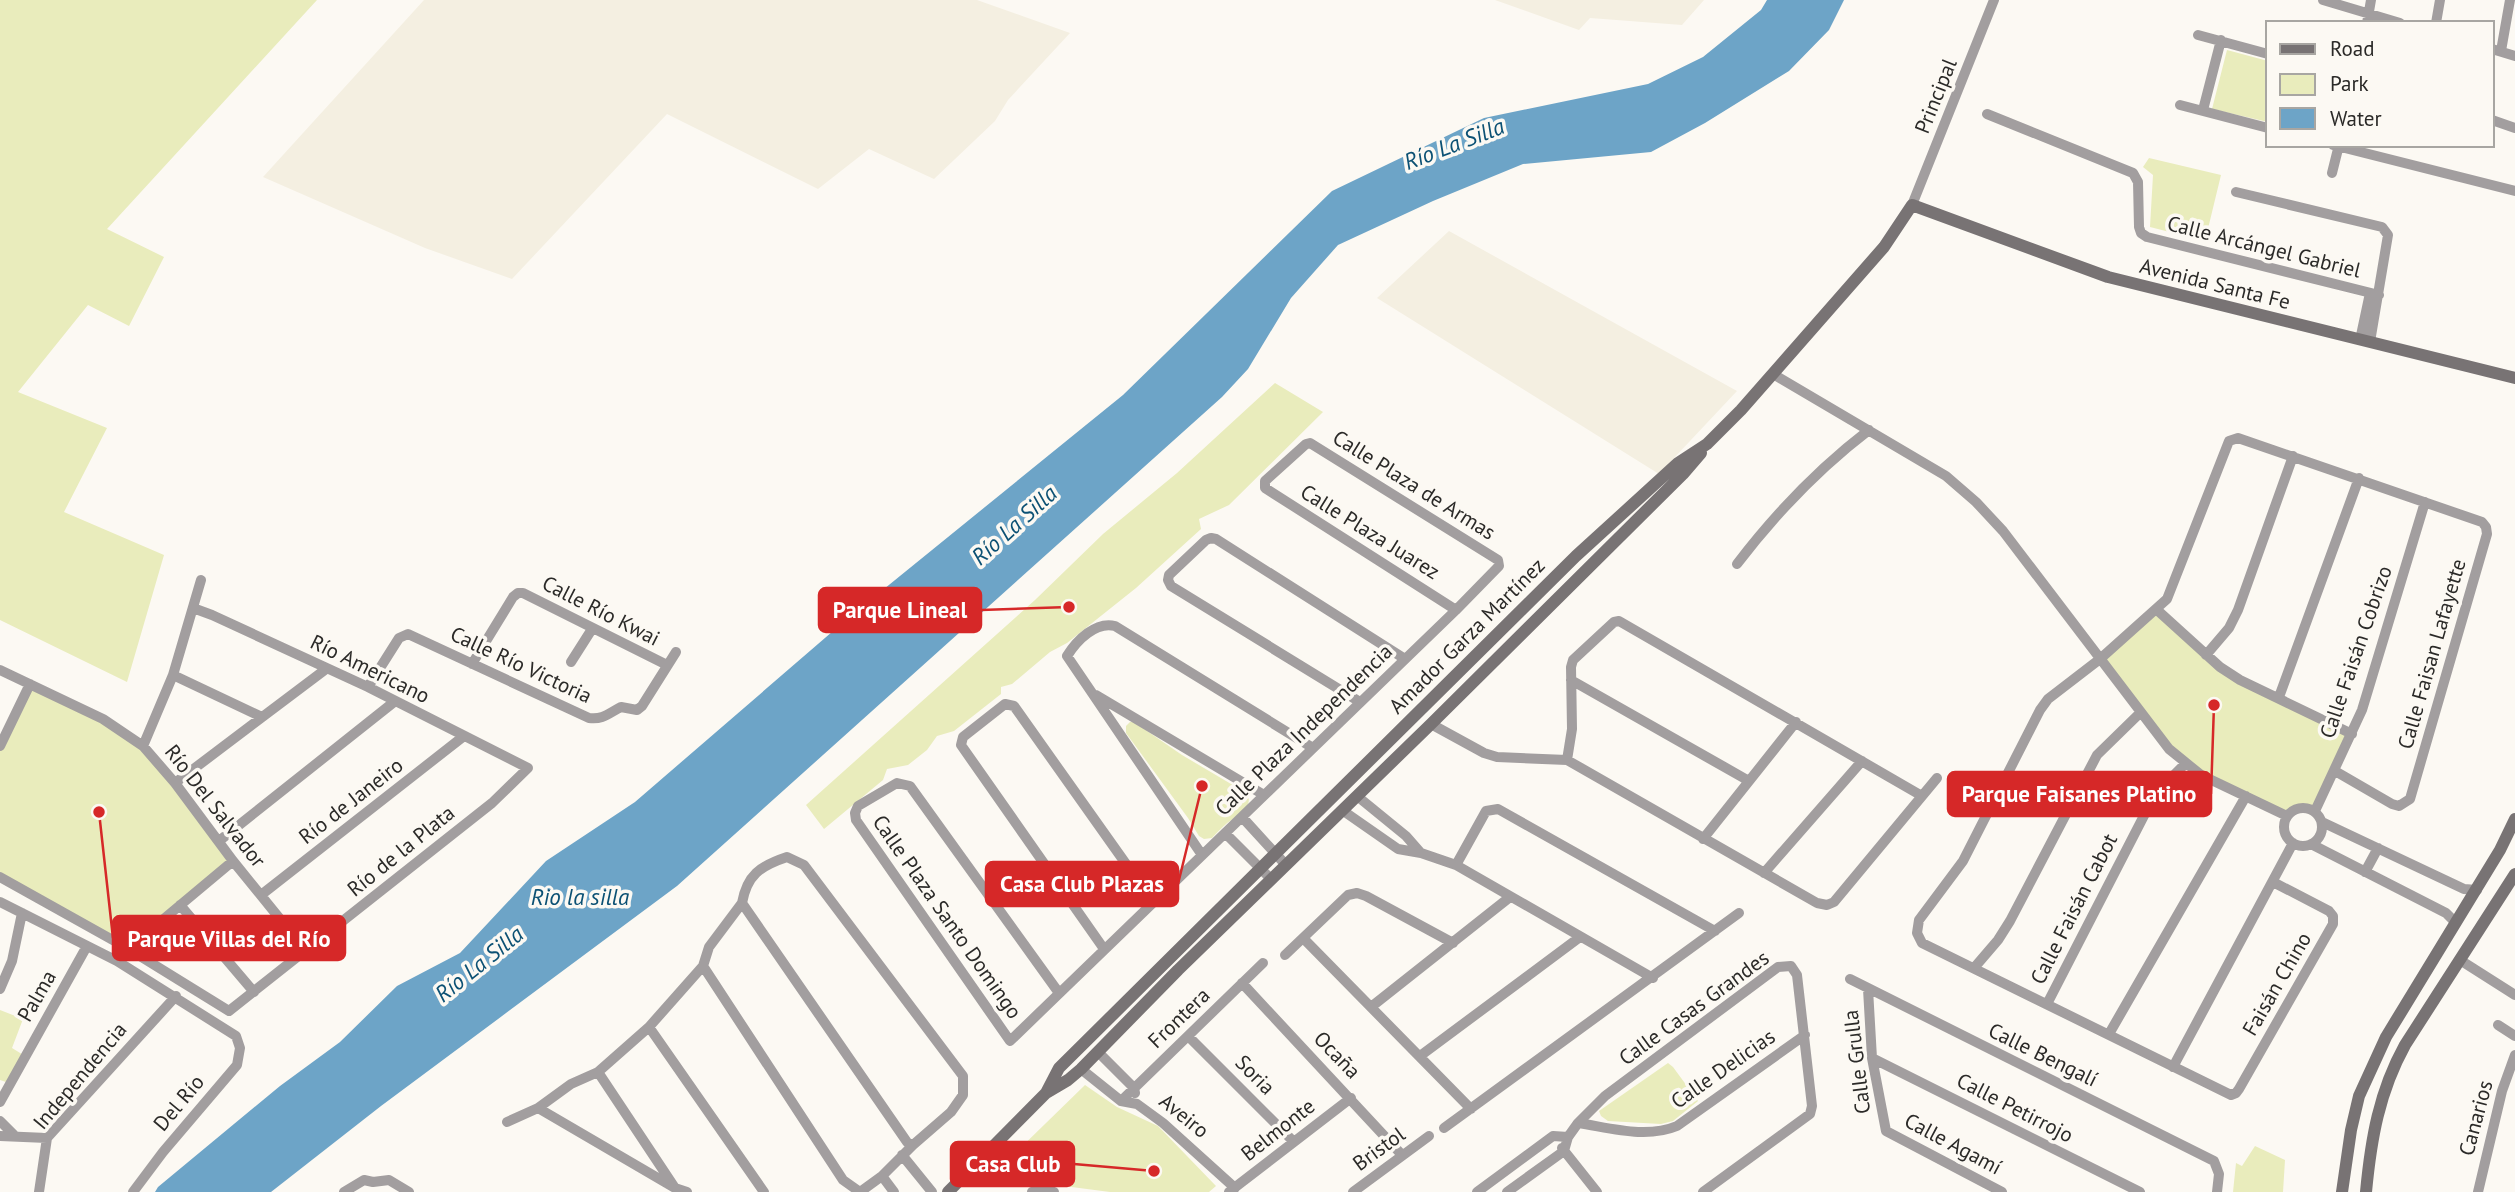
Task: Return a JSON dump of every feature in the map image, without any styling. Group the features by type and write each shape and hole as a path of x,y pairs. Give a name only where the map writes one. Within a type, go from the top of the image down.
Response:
{"street":[{"name":"Principal","path":"1912,205 1994,0"},
{"path":"2323,0 2368,18 2387,21"},
{"path":"2368,18 2371,0"},
{"path":"2436,21 2440,0"},
{"path":"2510,0 2497,50 2515,56"},
{"path":"2198,35 2266,53"},
{"path":"2203,110 2221,40"},
{"path":"2180,105 2266,127"},
{"name":"Calle Arcángel Gabriel","path":"1987,114 2133,173 2137,177 2139,227 2141,233 2147,237 2374,294"},
{"path":"2494,121 2515,128"},
{"path":"2332,173 2337,147"},
{"path":"2341,147 2515,191"},
{"path":"2236,191 2382,227 2388,236 2365,341"},
{"name":"Avenida Santa Fe","path":"1912,205 2108,277 2515,378"},
{"name":"Amador Garza Martínez","path":"948,1192 1046,1093 1069,1080 1081,1069 1178,970 1683,474 1884,247 1912,205"},
{"path":"1773,374 1946,476 1976,502 2003,531 2169,749 2201,775 2287,816"},
{"path":"1737,564 1786,503 1836,455 1869,429"},
{"path":"2293,843 2173,1067 1922,943 1917,933 1917,926 1963,861 2048,699 2100,659 2167,599 2229,441 2238,438 2425,502"},
{"name":"Calle Plaza Juarez","path":"1310,443 1265,481 1265,488 1456,610"},
{"name":"Calle Plaza de Armas","path":"1310,443 1497,560"},
{"name":"Amador Garza Martínez","path":"1046,1093 1059,1068 1576,556 1678,463 1707,444"},
{"path":"2206,655 2229,628 2238,610 2293,456"},
{"path":"2279,697 2359,478"},
{"name":"Calle Faisan Lafayette","path":"2335,771 2392,804 2399,806 2410,799 2487,534 2482,522 2425,502"},
{"name":"Calle Faisán Cobrizo","path":"2315,811 2352,734 2369,689 2425,502"},
{"path":"1360,702 1171,586 1169,575 1210,538 1228,546 1405,659"},
{"name":"Calle Plaza Independencia","path":"1010,1041 1456,610 1499,566 1497,560"},
{"path":"143,746 173,675 201,580"},
{"name":"Calle Río Kwai","path":"472,664 513,597 523,593 667,665"},
{"name":"Río Americano","path":"193,608 368,687 528,768"},
{"path":"2156,610 2220,667 2240,680 2352,734"},
{"path":"1567,760 1572,729 1571,667 1576,656 1614,622 1619,621 1922,796"},
{"path":"1202,855 1067,656 1073,645 1098,626 1115,626 1313,748"},
{"path":"571,662 592,629"},
{"name":"Calle Río Victoria","path":"368,687 402,635 408,634 589,718 597,719 606,717 621,707 637,709 642,706 676,652"},
{"path":"175,783 326,669"},
{"name":"Río Del Salvador","path":"0,670 103,719 143,746 306,951"},
{"path":"173,675 261,718"},
{"path":"1571,680 1749,781"},
{"path":"0,746 30,684"},
{"path":"1092,693 1264,795"},
{"path":"219,841 394,702"},
{"path":"1104,949 961,745 961,741 1005,704 1014,706 1153,902"},
{"path":"1974,968 2010,921 2097,755 2106,743 2140,713"},
{"path":"1703,839 1796,722"},
{"path":"1431,724 1484,753 1497,757 1567,760 1817,903 1827,905 1834,902 1937,778"},
{"name":"Río de Janeiro","path":"261,895 464,736"},
{"path":"1764,873 1862,761"},
{"name":"Calle Faisán Cabot","path":"2047,1004 2150,804 2158,791 2185,764"},
{"name":"Río de la Plata","path":"127,948 229,1011 492,803 528,768"},
{"name":"Calle Plaza Santo Domingo","path":"1010,1041 856,820 858,806 897,783 910,786 1059,993"},
{"path":"1357,796 1406,836 1421,853"},
{"path":"2109,1034 2245,796"},
{"path":"2322,822 2319,837 2311,844 2299,846 2288,839 2284,827 2287,816 2304,807 2315,811 2322,822 2464,889 2477,890"},
{"path":"1456,865 1486,811 1498,809 1715,931"},
{"path":"1342,810 1398,849 1421,853 1456,865 1653,978"},
{"path":"1242,817 1286,864"},
{"path":"2342,1192 2355,1111 2370,1068 2386,1037 2477,890 2515,819"},
{"path":"1225,833 1271,879"},
{"path":"2311,844 2446,913 2456,923"},
{"path":"2365,872 2378,848"},
{"path":"508,1122 538,1108 571,1084 598,1072 649,1027 704,966 709,947 742,903 746,885 767,863 787,857 804,865 963,1076 963,1095 930,1132 913,1144 883,1176 860,1192 843,1180 704,966"},
{"path":"117,961 127,948 233,861"},
{"path":"2366,1192 2374,1126 2391,1071 2515,874"},
{"path":"0,877 127,948"},
{"name":"Faisán Chino","path":"2173,1067 2222,1092 2236,1093 2333,924 2333,916 2329,911 2273,882"},
{"path":"1284,955 1348,895 1357,893 1453,943"},
{"path":"1371,1007 1510,897"},
{"path":"0,902 117,961 176,996"},
{"path":"742,903 907,1142 913,1144"},
{"path":"180,905 254,992"},
{"path":"0,989 12,961 22,913"},
{"path":"1444,1128 1739,913"},
{"path":"1420,1056 1580,937"},
{"path":"1303,938 1471,1109"},
{"name":"Palma","path":"0,1102 5,1082 88,946"},
{"path":"2460,960 2513,990"},
{"name":"Frontera","path":"1121,1101 1263,963"},
{"name":"Calle Casas Grandes","path":"1564,1151 1568,1138 1578,1124 1605,1096 1778,967 1791,966 1797,975 1811,1114 1703,1192"},
{"name":"Calle Bengalí","path":"1850,979 2214,1161 2218,1166 2217,1192"},
{"name":"Ocaña","path":"1242,984 1402,1155"},
{"name":"Calle Grulla","path":"1868,989 1872,1058 1886,1131"},
{"name":"Del Río","path":"133,1192 163,1152 237,1065 240,1048 236,1036 176,996"},
{"name":"Independencia","path":"39,1192 47,1138 176,996"},
{"path":"2498,1025 2515,1036"},
{"path":"649,1027 764,1192"},
{"name":"Soria","path":"1188,1035 1294,1142"},
{"name":"Calle Delicias","path":"1578,1124 1645,1133 1663,1132 1677,1126 1805,1035"},
{"name":"Aveiro","path":"1098,1052 1135,1088 1138,1104"},
{"name":"Canarios","path":"2478,1192 2499,1102 2515,1055"},
{"name":"Calle Petirrojo","path":"1872,1058 2140,1192"},
{"name":"Aveiro","path":"1081,1069 1121,1101 1138,1104 1188,1144 1232,1190"},
{"path":"598,1072 675,1188"},
{"name":"Belmonte","path":"1232,1190 1351,1098"},
{"path":"538,1108 675,1188 687,1192"},
{"path":"0,1121 14,1135"},
{"name":"Calle Agamí","path":"1886,1131 2002,1192"},
{"path":"0,1136 47,1138"},
{"name":"Bristol","path":"1353,1192 1429,1136"},
{"path":"1477,1192 1553,1136 1568,1138"},
{"path":"1553,1136 1595,1192"},
{"path":"1507,1192 1564,1151"},
{"path":"902,1155 932,1192"},
{"path":"883,1176 894,1192"},
{"path":"344,1192 364,1180 389,1180 409,1192"},
{"path":"1032,1192 1054,1192"}],"shaded area":[{"path":"424,0 977,0 1070,33 1008,100 995,121 934,179 869,149 818,189 667,114 512,279 425,248 263,177"},
{"path":"1495,0 1704,0 1682,25 1590,18 1579,30"},
{"path":"1449,231 1737,391 1659,474 1377,298"}],"green space":[{"path":"0,0 317,0 107,229 164,257 129,326 88,305 18,392 107,428 64,512 164,555 127,682 0,620"},
{"path":"2227,50 2266,60 2266,122 2212,109"},
{"path":"2149,158 2221,175 2205,241 2150,227 2153,175 2143,167"},
{"path":"1275,383 1323,412 1229,505 1199,519 1201,529 1136,588 1012,684 1001,687 1001,694 954,731 937,736 927,750 908,765 887,769 883,780 824,829 806,805 1035,600 1103,534 1177,473"},
{"path":"2156,609 2220,667 2352,734 2315,811 2300,808 2287,816 2185,764 2100,659"},
{"path":"30,684 143,746 233,861 127,948 0,878 0,746"},
{"path":"1130,722 1248,794 1246,808 1212,838 1204,839 1199,836 1126,733 1126,726"},
{"path":"0,1010 23,1019 12,1048 25,1056 9,1083 0,1080"},
{"path":"1668,1063 1698,1101 1673,1121 1661,1124 1608,1121 1601,1116 1599,1111"},
{"path":"1085,1085 1117,1107 1158,1126 1216,1186 1209,1192 1110,1192 1033,1182 1009,1159"},
{"path":"2255,1146 2285,1160 2283,1192 2233,1192 2236,1163 2242,1166"}],"water":[{"name":"Rio la silla","path":"1767,0 1844,0 1829,30 1789,71 1705,123 1651,152 1523,164 1433,201 1338,245 1291,298 1248,369 1222,397 677,886 381,1106 271,1192 155,1192 280,1086 340,1042 397,986 460,953 546,861 635,802 847,619 1123,395 1332,191 1484,118 1648,84 1703,57 1761,10"}],"place":[{"name":"Parque Lineal","path":"1069,607"},
{"name":"Parque Faisanes Platino","path":"2214,705"},
{"name":"Casa Club Plazas","path":"1202,786"},
{"name":"Parque Villas del Río","path":"99,812"},
{"name":"Casa Club","path":"1154,1171"}],"water label":[{"name":"Río La Silla","path":"1454,144"},
{"name":"Río La Silla","path":"1014,525"},
{"name":"Río La Silla","path":"479,964"}]}
